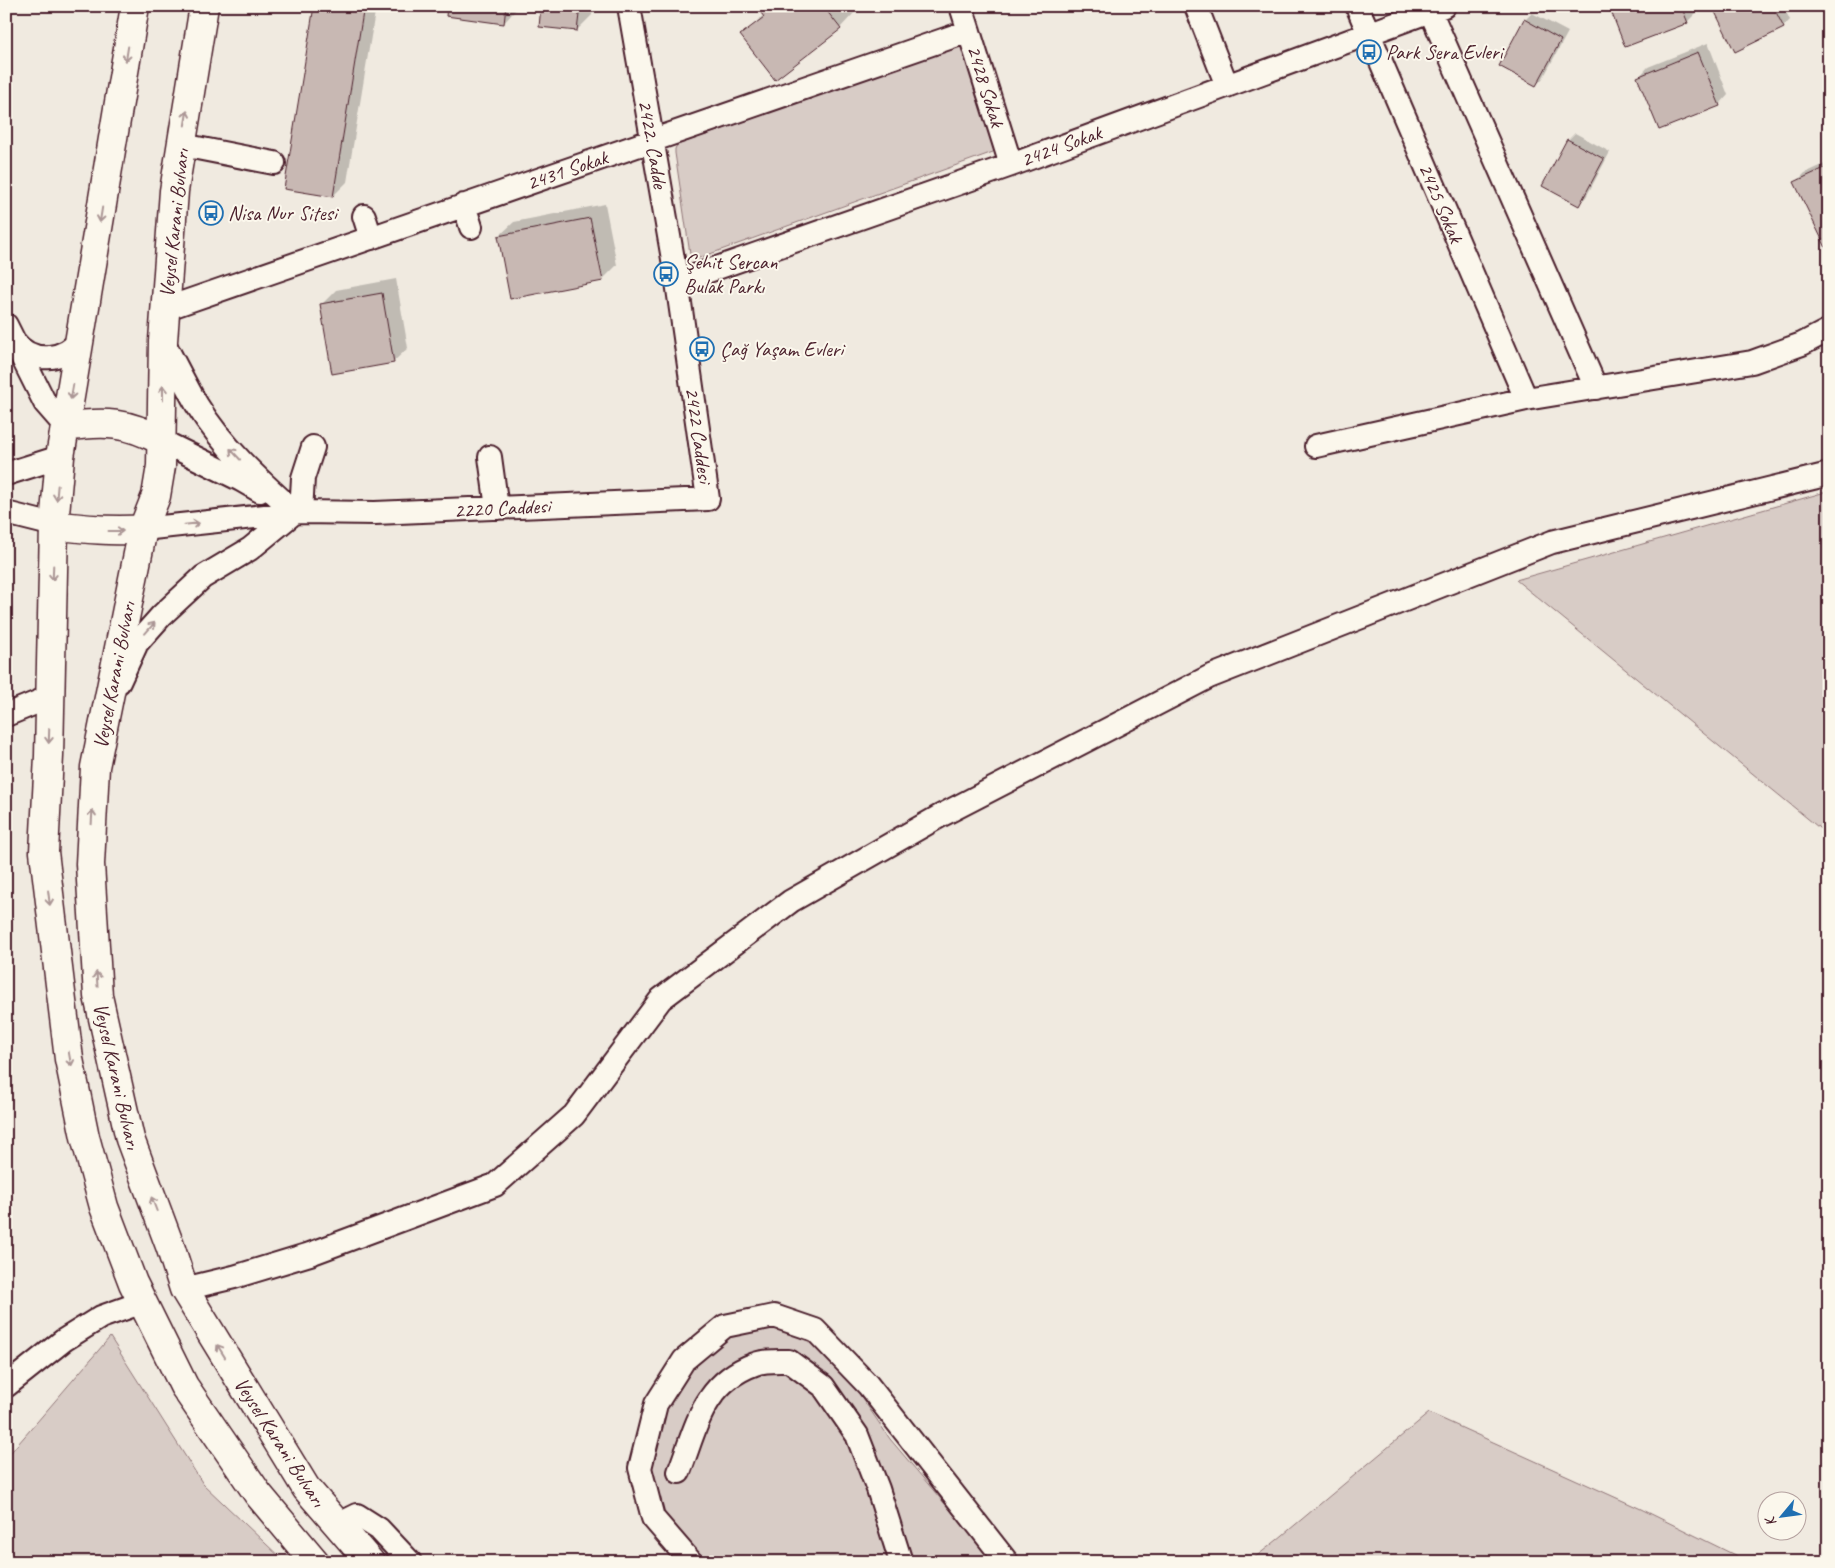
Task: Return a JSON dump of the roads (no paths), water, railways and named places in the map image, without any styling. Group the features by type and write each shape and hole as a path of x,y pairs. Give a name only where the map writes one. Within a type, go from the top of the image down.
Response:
{"main road":[{"name":"Veysel Karani Bulvarı","path":"135,6 60,457 54,525 44,852 69,1059 85,1137 104,1207 133,1283 184,1386 258,1494 316,1562"},
{"name":"Veysel Karani Bulvarı","path":"204,6 174,191 163,341 161,466 156,496 143,529 110,701 95,767 90,864 98,996 130,1139 184,1288 306,1488 370,1562"},
{"path":"66,427 94,423 115,423 150,434 162,441"},
{"path":"54,525 104,531 143,529"}],"street":[{"name":"2422. Cadde","path":"630,6 677,282"},
{"name":"2428 Sokak","path":"961,6 1011,165"},
{"path":"1196,6 1227,86"},
{"name":"2425 Sokak","path":"1356,6 1526,399"},
{"path":"1434,8 1596,388"},
{"name":"2424 Sokak","path":"677,282 1011,165 1434,8"},
{"name":"2431 Sokak","path":"165,309 969,31"},
{"path":"182,144 274,163"},
{"path":"464,205 471,227"},
{"path":"364,216 371,238"},
{"name":"2422 Caddesi","path":"677,282 708,499"},
{"path":"1316,446 1526,399 1752,362 1802,344 1829,330"},
{"path":"9,331 24,350 39,357 48,358 63,354 81,339"},
{"path":"9,331 45,403 66,427"},
{"path":"163,341 198,406 229,448 260,481 298,512"},
{"name":"2220 Caddesi","path":"162,441 241,480 298,512"},
{"path":"110,701 137,643 162,615 203,577 250,549 298,512 303,478 313,447"},
{"path":"6,474 60,457"},
{"path":"490,457 497,508"},
{"path":"184,1288 234,1277 310,1254 495,1185 574,1115 661,999 791,901 940,816 1209,677 1552,542 1829,474"},
{"name":"2220 Caddesi","path":"143,529 298,512 376,513 708,499"},
{"path":"6,513 54,525"},
{"path":"6,715 50,697"},
{"path":"6,1386 64,1340 101,1317 142,1302"},
{"path":"691,1562 653,1518 640,1468 656,1404 684,1360 725,1326 774,1316 815,1330 868,1384 1007,1562"},
{"path":"679,1472 705,1404 725,1379 756,1364 789,1360 823,1386 858,1435 878,1489 901,1562"},
{"path":"337,1525 357,1515 379,1530 410,1562"}],"place":[{"name":"Park Sera Evleri","path":"1369,52"},
{"name":"Nisa Nur Sitesi","path":"211,213"},
{"name":"Şehit Sercan Bulak Parkı","path":"666,274"},
{"name":"Çağ Yaşam Evleri","path":"702,349"}]}
